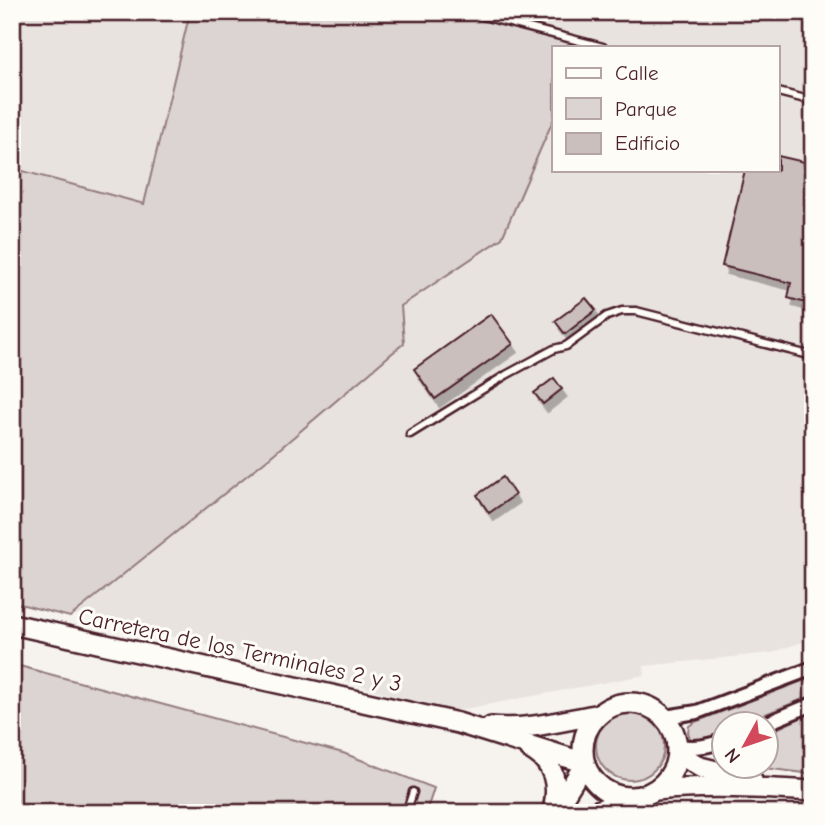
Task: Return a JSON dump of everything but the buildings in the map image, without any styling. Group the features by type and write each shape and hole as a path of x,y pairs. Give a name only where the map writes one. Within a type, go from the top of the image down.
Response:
{"main road":[{"name":"Carretera de los Terminales 2 y 3","path":"12,624 458,723 585,763"},
{"path":"656,790 671,773 678,750 676,734 665,717 647,706 631,703 614,705 592,721 584,741 583,752 589,773 603,788 620,796 632,797 656,790 684,787 805,791"},
{"name":"Carretera de los Terminales 2 y 3","path":"458,723 506,729 600,714"},
{"path":"520,743 545,759 551,770 556,790 553,813"},
{"path":"678,750 700,767 805,791"}],"street":[{"path":"665,717 697,712 813,668"},
{"path":"780,717 813,704"},
{"path":"678,750 710,745"},
{"path":"553,813 585,763"},
{"path":"590,813 632,797"}],"lane":[{"path":"467,12 599,46"},
{"path":"780,93 813,101"},
{"path":"410,435 506,374 554,349 566,346 607,316 622,311 636,311 813,356"},
{"path":"406,813 413,792"}],"shaded area":[{"path":"12,12 813,12 813,638 772,653 644,666 645,675 449,712 281,662 75,614 70,617 12,602"}],"green space":[{"path":"190,12 460,12 592,46 552,46 552,123 502,238 401,306 404,343 270,457 70,617 12,602 12,168 144,204"},
{"path":"12,664 343,753 434,788 426,813 12,813"},
{"path":"813,677 813,695 776,710 726,710"},
{"path":"630,712 643,715 654,722 661,733 664,746 661,759 654,770 643,777 630,780 617,777 606,770 599,759 596,746 599,733 606,722 617,715"},
{"path":"813,712 813,774 780,770 780,727"},
{"path":"710,716 710,737 695,741 690,738 689,726"}]}
